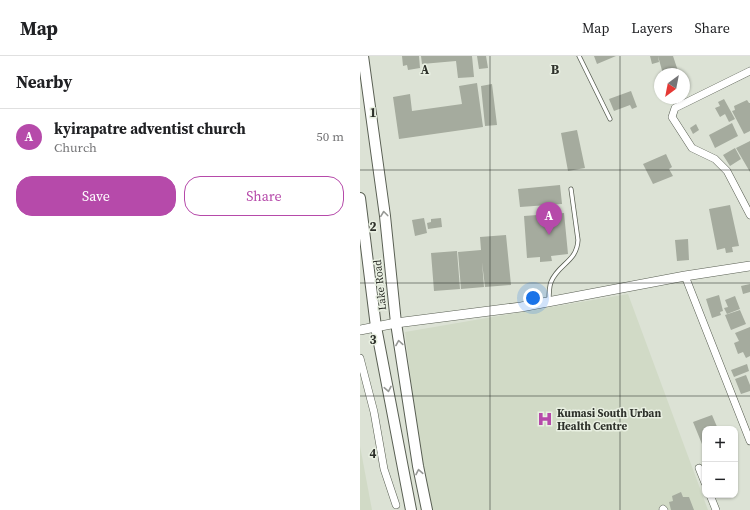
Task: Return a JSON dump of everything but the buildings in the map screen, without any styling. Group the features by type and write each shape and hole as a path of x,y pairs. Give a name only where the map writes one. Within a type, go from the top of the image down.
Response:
{"main road":[{"name":"Lake Road","path":"363,56 385,216 396,323 418,466 427,510"},
{"name":"Lake Road","path":"360,198 376,327 411,510"}],"street":[{"path":"750,71 675,108 672,117 692,148 715,159 727,171 750,215"},
{"path":"360,330 396,323 521,307 685,276 750,266"},
{"path":"685,276 750,441"},
{"path":"360,358 374,412 384,469 396,505"},
{"path":"699,468 702,476"},
{"path":"711,498 716,510"}],"lane":[{"path":"579,56 610,119"},
{"path":"549,302 550,285 554,275 574,256 578,246 571,188"}],"shaded area":[{"name":"Kumasi South Urban Health Centre","path":"628,294 702,494 702,498 704,498 708,510 427,510 405,332"},
{"path":"360,446 372,510 360,510"}],"place":[{"name":"kyirapatre adventist church","path":"549,235"},
{"name":"Kumasi South Urban Health Centre","path":"545,419"}]}
